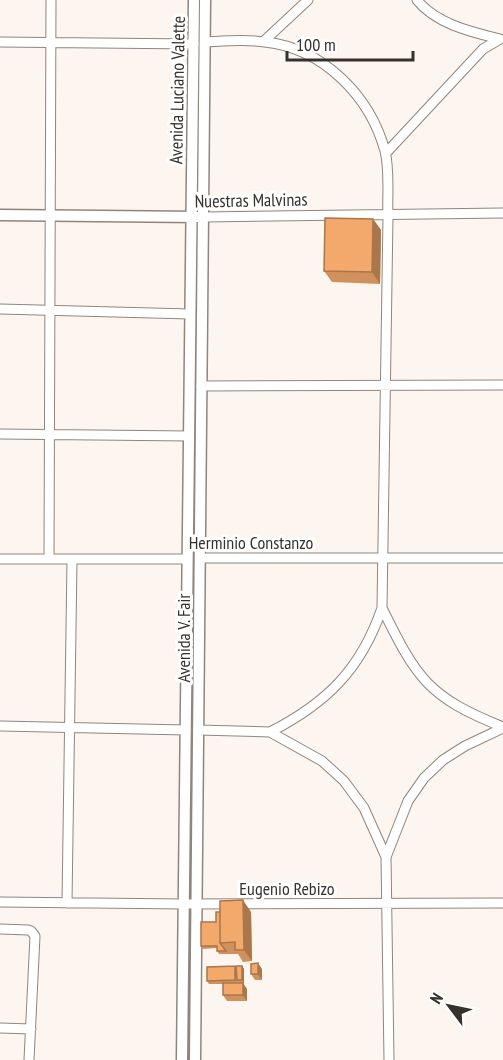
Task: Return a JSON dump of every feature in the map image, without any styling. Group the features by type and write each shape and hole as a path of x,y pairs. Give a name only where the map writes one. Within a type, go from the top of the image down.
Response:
{"main road":[{"name":"Avenida Luciano Valette","path":"194,0 200,43 204,217"},
{"name":"Avenida Luciano Valette","path":"192,217 200,43 206,0"},
{"name":"Nuestras Malvinas","path":"0,215 204,217"},
{"name":"Avenida V. Fair","path":"182,1060 192,217"},
{"name":"Avenida V. Fair","path":"195,1060 204,217"},
{"name":"Herminio Constanzo","path":"187,559 200,558"}],"street":[{"path":"49,560 51,0"},
{"path":"264,41 308,0"},
{"path":"417,0 435,15 470,32 501,38"},
{"path":"386,153 483,49 501,38"},
{"path":"0,42 50,44 264,41 303,52 334,71 365,107 378,131 386,153 388,216 382,608 373,634 360,658 341,680 316,704 270,732"},
{"name":"Nuestras Malvinas","path":"204,217 503,213"},
{"path":"0,309 190,314"},
{"path":"201,387 503,385"},
{"path":"0,434 189,436"},
{"name":"Herminio Constanzo","path":"200,558 503,558"},
{"name":"Herminio Constanzo","path":"0,559 187,559"},
{"path":"67,903 72,560"},
{"path":"382,608 406,656 418,675 433,690 451,703 503,728 465,746 443,760 424,778 408,801 386,857 389,1060"},
{"path":"0,726 186,730"},
{"path":"198,730 270,732 322,761 344,781 364,808 386,857"},
{"name":"Eugenio Rebizo","path":"0,902 503,903"},
{"path":"0,929 27,930 35,936 29,1060"},
{"path":"0,1028 31,1029"}],"building":[{"path":"325,218 373,219 372,272 324,271"},
{"path":"243,900 244,950 235,950 235,942 220,943 220,901"},
{"path":"216,912 220,912 220,943 226,951 217,951 217,946 201,946 201,922 216,922"},
{"path":"258,963 258,974 251,974 251,964"},
{"path":"235,966 235,980 207,981 207,967"},
{"path":"236,966 242,966 242,980 237,980"},
{"path":"223,983 243,983 243,995 223,995"}]}
